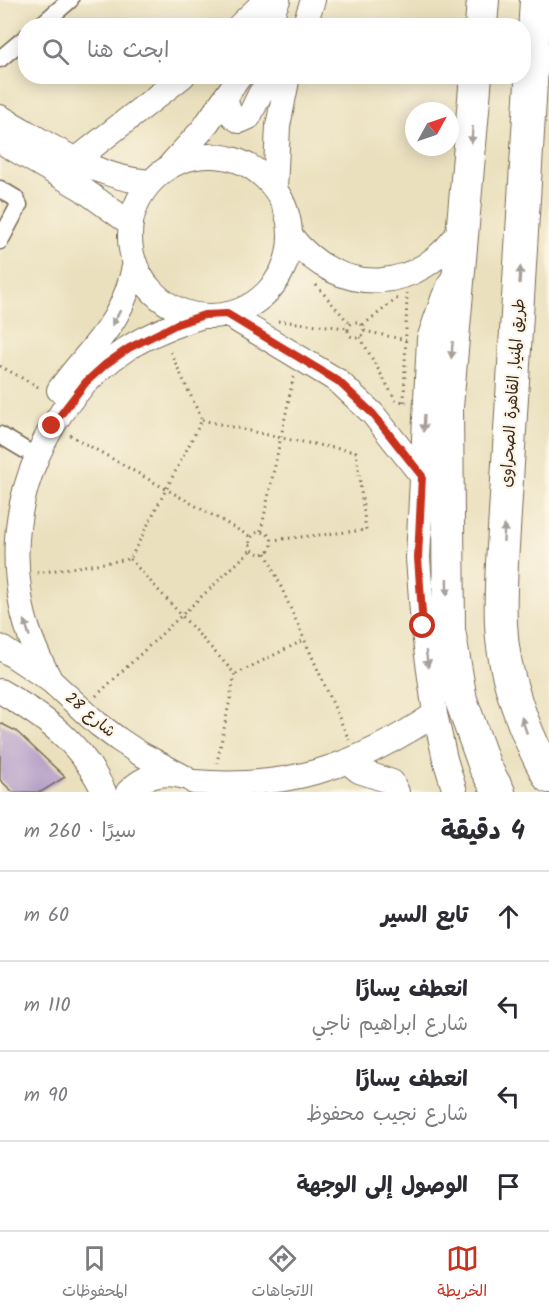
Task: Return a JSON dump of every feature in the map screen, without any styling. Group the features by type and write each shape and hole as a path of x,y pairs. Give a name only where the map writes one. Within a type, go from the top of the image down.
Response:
{"highway":[{"path":"482,18 483,0"},
{"name":"طريق المنيا, القاهرة الصحراوى","path":"531,83 536,0"},
{"path":"475,84 447,407 448,630 461,700 485,767 499,792"},
{"name":"طريق المنيا, القاهرة الصحراوى","path":"531,84 502,563 501,626 511,687 531,746 549,777"}],"street":[{"path":"49,18 70,0"},
{"path":"247,18 266,0"},
{"path":"270,18 278,0"},
{"path":"307,18 313,0"},
{"path":"0,59 18,44"},
{"path":"76,159 152,103 174,84"},
{"path":"235,84 203,129 159,175 138,202 131,224 135,263 148,286 167,303 191,313 215,315 299,356 338,381 373,414 422,476"},
{"path":"226,99 228,111 240,121 249,117 267,84"},
{"path":"275,189 278,126 286,84"},
{"path":"0,117 76,159 111,176 130,181 159,175 181,161 196,157 225,157 253,168 275,189 286,210 290,234 284,266 271,288 251,304 160,331 129,348 86,382 52,426 25,487 17,531 17,576 20,598 28,630 40,662 51,681"},
{"path":"0,141 81,188 131,224"},
{"path":"0,189 15,198 19,205 0,241"},
{"path":"290,234 310,257 335,273 350,278 379,281 409,275 435,260 446,250 463,226"},
{"path":"0,522 25,450 38,424 55,396 110,327 126,297 135,263"},
{"path":"455,792 435,714 423,626 419,570 422,476 415,403 429,339 444,296 460,266"},
{"path":"0,435 25,450"},
{"name":"شارع 28","path":"0,646 51,681 90,716 139,753 199,784"},
{"name":"شارع 28","path":"0,691 48,721 76,747 104,792"},
{"path":"128,792 150,777 172,774 199,784 282,780 315,772 353,760 397,739 435,714"},
{"path":"76,747 93,736 90,716"},
{"path":"353,760 359,771 392,782 398,792"}],"path":[{"path":"311,280 349,326 350,335 360,337"},
{"path":"360,337 396,401 415,403 406,340 407,291"},
{"path":"270,320 349,326 357,321 363,325 364,331 360,337"},
{"path":"160,331 202,420"},
{"path":"364,331 406,340"},
{"path":"261,531 299,356"},
{"path":"0,366 55,396"},
{"path":"202,420 356,452 366,530 272,540"},
{"path":"130,559 202,420"},
{"path":"52,426 251,537"},
{"path":"261,531 272,540 270,550 266,553 256,553 250,541 251,537 261,531"},
{"path":"90,716 182,615 252,549"},
{"path":"266,553 353,760"},
{"path":"17,576 130,559"},
{"path":"130,559 235,674"},
{"path":"199,784 235,674 304,640"}],"building":[{"path":"0,723 16,731 65,777 41,792 13,792 0,780"}],"route":[{"path":"52,426 86,382 129,348 152,334 177,324 204,315 227,314 338,381 373,414 422,476 418,558 423,626"}]}
